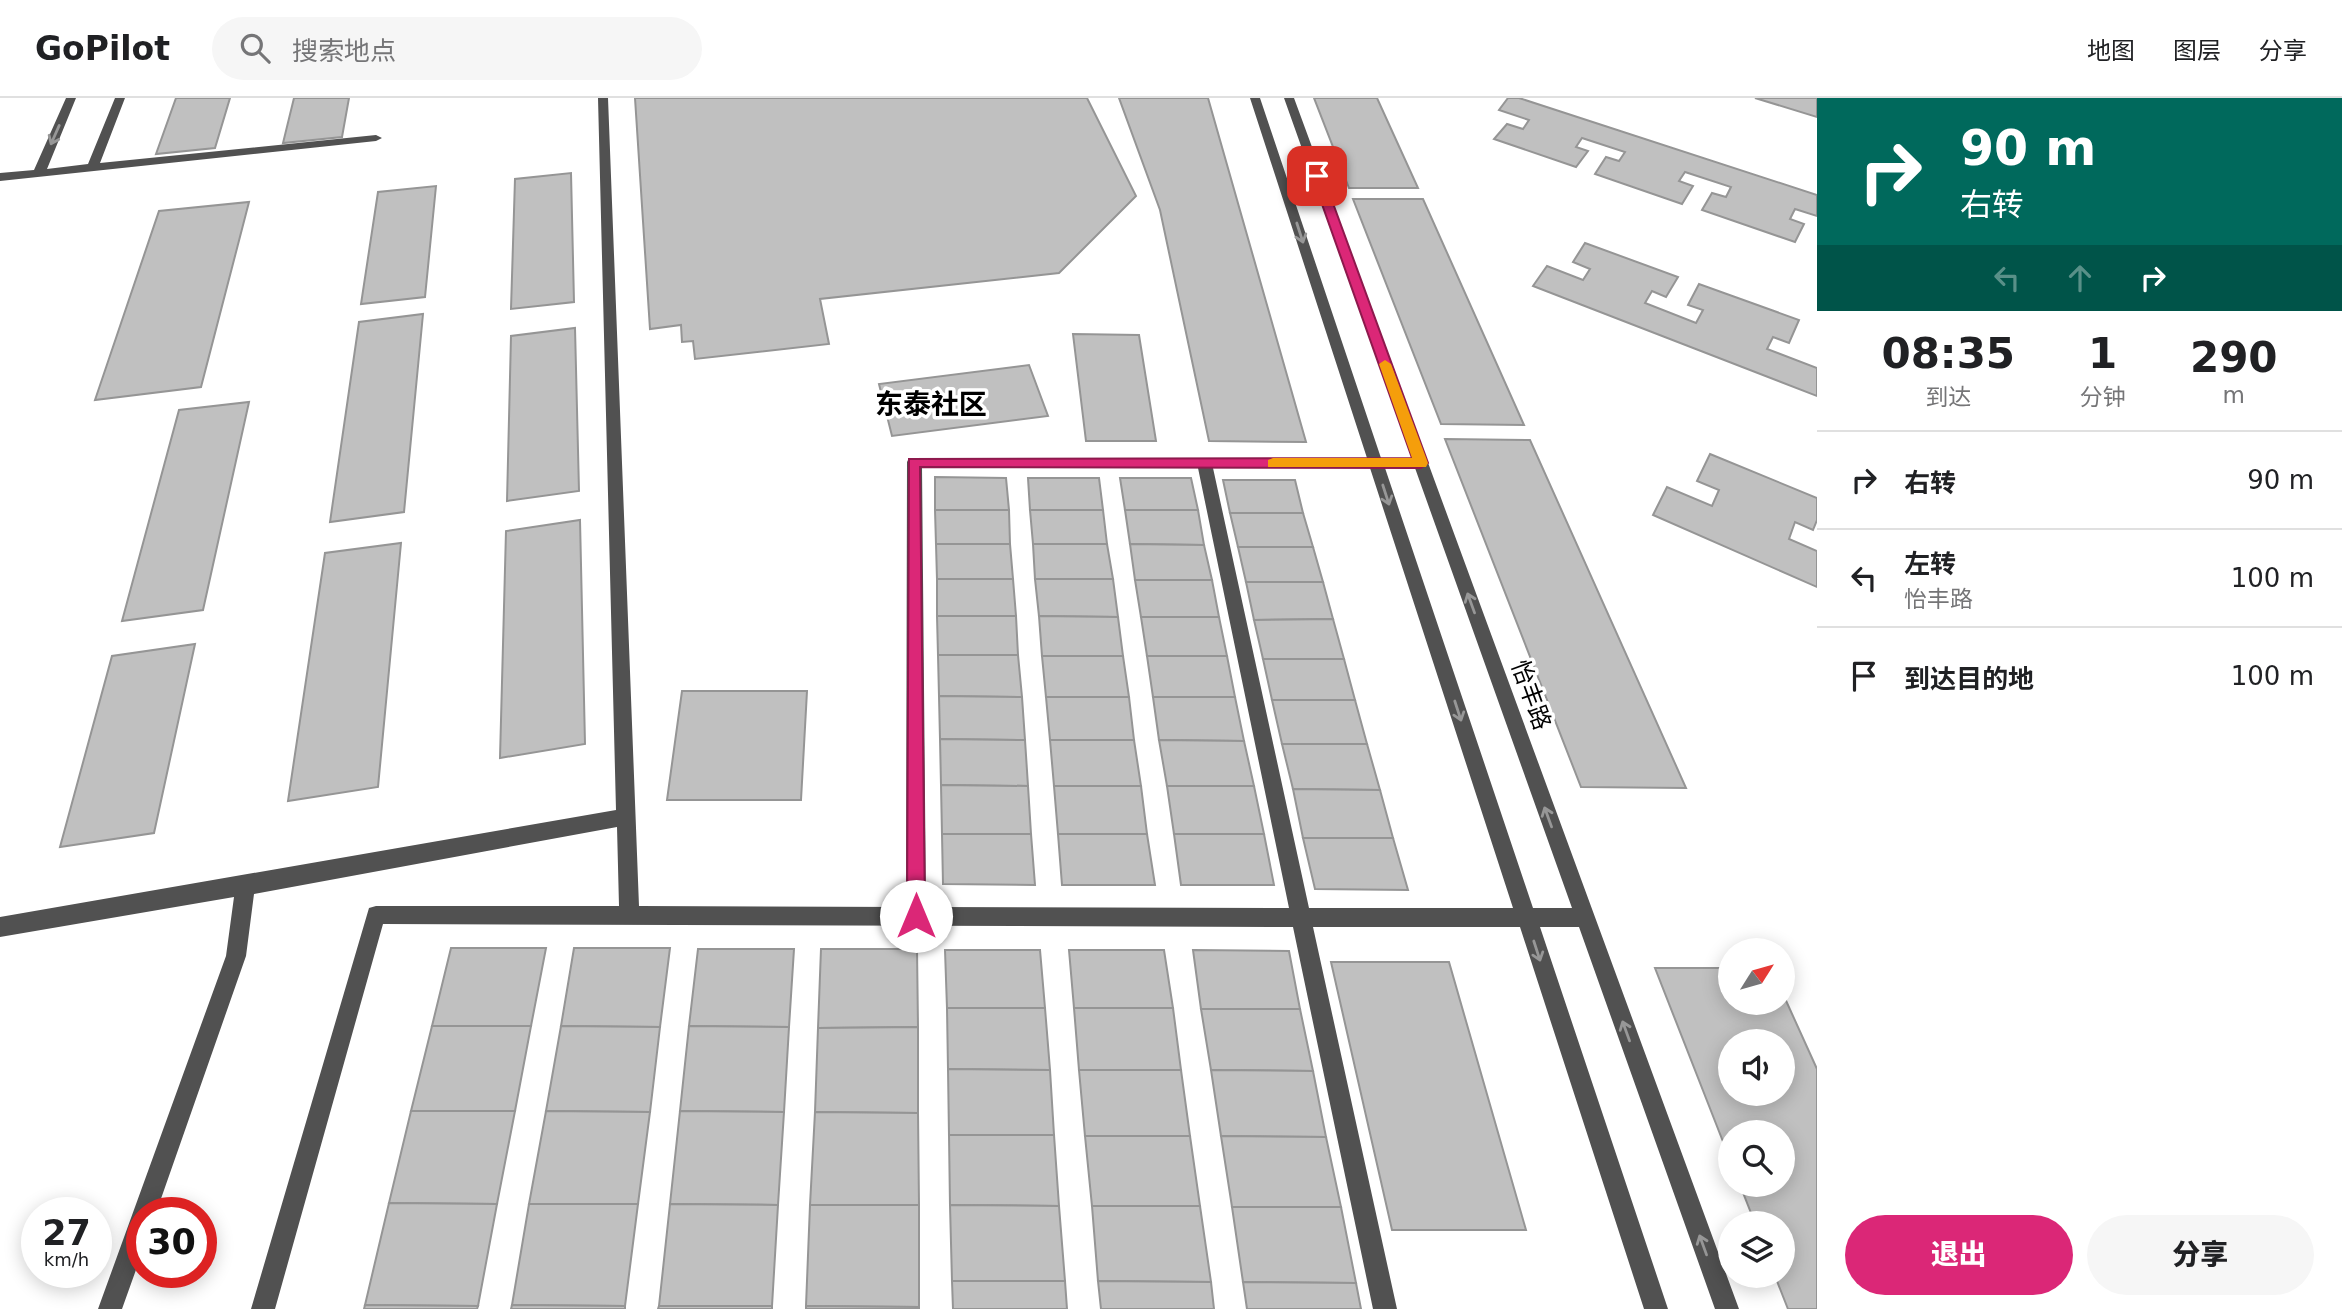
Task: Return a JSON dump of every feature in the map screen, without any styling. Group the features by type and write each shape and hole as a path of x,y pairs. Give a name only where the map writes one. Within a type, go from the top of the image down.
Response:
{"street":[{"path":"38,173 71,98"},
{"path":"93,167 120,98"},
{"path":"603,98 629,916"},
{"path":"1255,98 1656,1309"},
{"name":"怡丰路","path":"1289,98 1727,1309"},
{"path":"0,177 376,138"},
{"path":"916,916 914,462 1421,463"},
{"path":"1204,463 1385,1309"},
{"path":"0,927 626,817"},
{"path":"150,1197 236,956 245,886"},
{"path":"263,1309 376,915 1585,918"},
{"path":"110,1309 126,1264"}],"building":[{"path":"176,98 230,98 215,148 156,154"},
{"path":"294,98 349,98 342,137 283,143"},
{"path":"635,98 1087,98 1136,196 1059,273 820,299 829,344 695,359 693,341 682,342 681,325 650,329"},
{"path":"1119,98 1208,98 1306,442 1209,441 1160,210"},
{"path":"1314,98 1377,98 1418,188 1349,188"},
{"path":"1508,98 1519,98 1817,195 1817,216 1795,209 1790,219 1804,224 1795,242 1702,210 1712,193 1726,197 1731,187 1685,172 1679,181 1693,186 1682,204 1595,174 1606,157 1619,161 1625,152 1582,138 1576,147 1588,151 1576,167 1494,139 1507,124 1523,129 1529,120 1499,110"},
{"path":"1755,98 1817,98 1817,117"},
{"path":"571,173 574,302 511,309 515,179"},
{"path":"436,186 425,297 361,304 378,192"},
{"path":"1353,199 1423,199 1524,425 1441,424"},
{"path":"249,202 201,387 95,400 159,211"},
{"path":"1585,243 1678,277 1666,297 1652,291 1645,303 1696,323 1703,310 1688,305 1699,284 1799,320 1789,343 1773,337 1767,349 1817,368 1817,396 1533,286 1547,266 1583,280 1590,269 1573,262"},
{"path":"423,314 404,512 330,522 359,322"},
{"path":"575,328 579,491 507,501 511,336"},
{"path":"1073,334 1139,335 1156,441 1086,441"},
{"path":"1029,365 1048,416 892,436 879,384"},
{"path":"249,402 203,610 122,621 179,410"},
{"path":"1445,439 1530,440 1686,788 1581,787"},
{"path":"1710,454 1817,498 1817,520 1813,530 1795,522 1789,539 1817,551 1817,587 1653,515 1667,487 1712,506 1719,490 1697,481"},
{"path":"935,477 1006,478 1009,510 935,510"},
{"path":"1028,478 1099,478 1103,510 1030,510"},
{"path":"1120,478 1191,478 1198,510 1125,510"},
{"path":"1223,480 1295,480 1303,513 1230,513"},
{"path":"935,510 1009,510 1010,544 936,544"},
{"path":"1030,510 1103,510 1107,544 1033,544"},
{"path":"1125,510 1198,510 1204,545 1130,544"},
{"path":"1230,513 1303,513 1313,547 1238,547"},
{"path":"580,520 585,744 500,758 506,531"},
{"path":"401,543 378,787 288,801 325,553"},
{"path":"936,544 1010,544 1013,579 937,579"},
{"path":"1033,544 1107,544 1113,579 1035,579"},
{"path":"1130,544 1204,545 1212,580 1135,580"},
{"path":"1238,547 1313,547 1323,582 1246,582"},
{"path":"937,579 1013,579 1016,616 937,616"},
{"path":"1035,579 1113,579 1118,617 1039,616"},
{"path":"1135,580 1212,580 1219,617 1141,617"},
{"path":"1246,582 1323,582 1333,619 1254,620"},
{"path":"937,616 1016,616 1018,655 938,655"},
{"path":"1039,616 1118,617 1123,656 1042,656"},
{"path":"1141,617 1219,617 1227,656 1147,656"},
{"path":"1333,619 1344,659 1263,659 1254,620"},
{"path":"195,644 154,833 60,847 112,656"},
{"path":"938,655 1018,655 1022,697 939,696"},
{"path":"1042,656 1123,656 1129,697 1046,697"},
{"path":"1147,656 1227,656 1235,697 1153,697"},
{"path":"1263,659 1344,659 1355,700 1272,700"},
{"path":"682,691 807,691 801,800 667,800"},
{"path":"939,696 1022,697 1025,740 940,739"},
{"path":"1046,697 1129,697 1134,740 1050,740"},
{"path":"1153,697 1235,697 1244,741 1159,740"},
{"path":"1272,700 1355,700 1367,744 1282,744"},
{"path":"940,739 1025,740 1028,786 941,785"},
{"path":"1050,740 1134,740 1141,786 1054,786"},
{"path":"1159,740 1244,741 1254,786 1167,786"},
{"path":"1282,744 1367,744 1380,790 1293,789"},
{"path":"941,785 1028,786 1031,834 942,834"},
{"path":"1054,786 1141,786 1147,834 1058,834"},
{"path":"1167,786 1254,786 1264,834 1174,834"},
{"path":"1293,789 1380,790 1393,838 1303,838"},
{"path":"942,834 1031,834 1035,885 943,884"},
{"path":"1058,834 1147,834 1155,885 1062,885"},
{"path":"1174,834 1264,834 1274,885 1181,885"},
{"path":"1303,838 1393,838 1408,890 1315,889"},
{"path":"451,948 546,948 531,1026 432,1026"},
{"path":"574,948 670,948 660,1027 561,1026"},
{"path":"698,949 794,949 789,1027 689,1026"},
{"path":"821,949 917,949 918,1027 818,1028"},
{"path":"945,950 1040,950 1045,1008 947,1008"},
{"path":"1069,950 1164,950 1173,1008 1074,1008"},
{"path":"1193,950 1289,951 1300,1009 1201,1009"},
{"path":"1331,962 1449,962 1526,1230 1392,1230"},
{"path":"1655,968 1718,968 1718,1015 1793,1015 1817,1069 1817,1309 1788,1309 1780,1288 1795,1288 1795,1211 1750,1211 1745,1197 1795,1197 1795,1120 1718,1120 1718,1129"},
{"path":"947,1008 1045,1008 1050,1070 948,1069"},
{"path":"1074,1008 1173,1008 1181,1070 1079,1070"},
{"path":"1201,1009 1300,1009 1313,1071 1211,1070"},
{"path":"432,1026 531,1026 515,1111 411,1111"},
{"path":"561,1026 660,1027 650,1112 546,1111"},
{"path":"689,1026 789,1027 784,1112 680,1111"},
{"path":"918,1027 918,1113 815,1112 818,1028"},
{"path":"948,1069 1050,1070 1054,1135 949,1135"},
{"path":"1079,1070 1181,1070 1190,1136 1085,1136"},
{"path":"1211,1070 1313,1071 1326,1137 1221,1136"},
{"path":"411,1111 515,1111 497,1204 389,1203"},
{"path":"546,1111 650,1112 638,1204 529,1204"},
{"path":"680,1111 784,1112 778,1205 670,1204"},
{"path":"815,1112 918,1113 919,1205 810,1205"},
{"path":"949,1135 1054,1135 1059,1206 950,1205"},
{"path":"1085,1136 1190,1136 1200,1206 1092,1206"},
{"path":"1221,1136 1326,1137 1341,1207 1232,1207"},
{"path":"389,1203 497,1204 478,1306 365,1305"},
{"path":"529,1204 638,1204 625,1306 512,1305"},
{"path":"670,1204 778,1205 772,1306 659,1306"},
{"path":"810,1205 919,1205 919,1307 806,1306"},
{"path":"950,1205 1059,1206 1065,1281 952,1281"},
{"path":"1092,1206 1200,1206 1211,1282 1098,1281"},
{"path":"1232,1207 1341,1207 1356,1283 1243,1282"},
{"path":"952,1281 1065,1281 1067,1309 953,1309"},
{"path":"1098,1281 1211,1282 1214,1309 1101,1309"},
{"path":"1243,1282 1356,1283 1361,1309 1247,1309"},
{"path":"365,1305 478,1306 477,1309 364,1309"},
{"path":"512,1305 625,1306 625,1309 511,1309"},
{"path":"659,1306 772,1306 772,1309 658,1309"},
{"path":"806,1306 919,1307 919,1309 806,1309"}],"slow traffic":[{"path":"1273,463 1421,463 1385,364"}],"district":[{"name":"东泰社区","path":"931,404"}],"route":[{"path":"916,916 914,462 1421,463 1317,176"}]}
